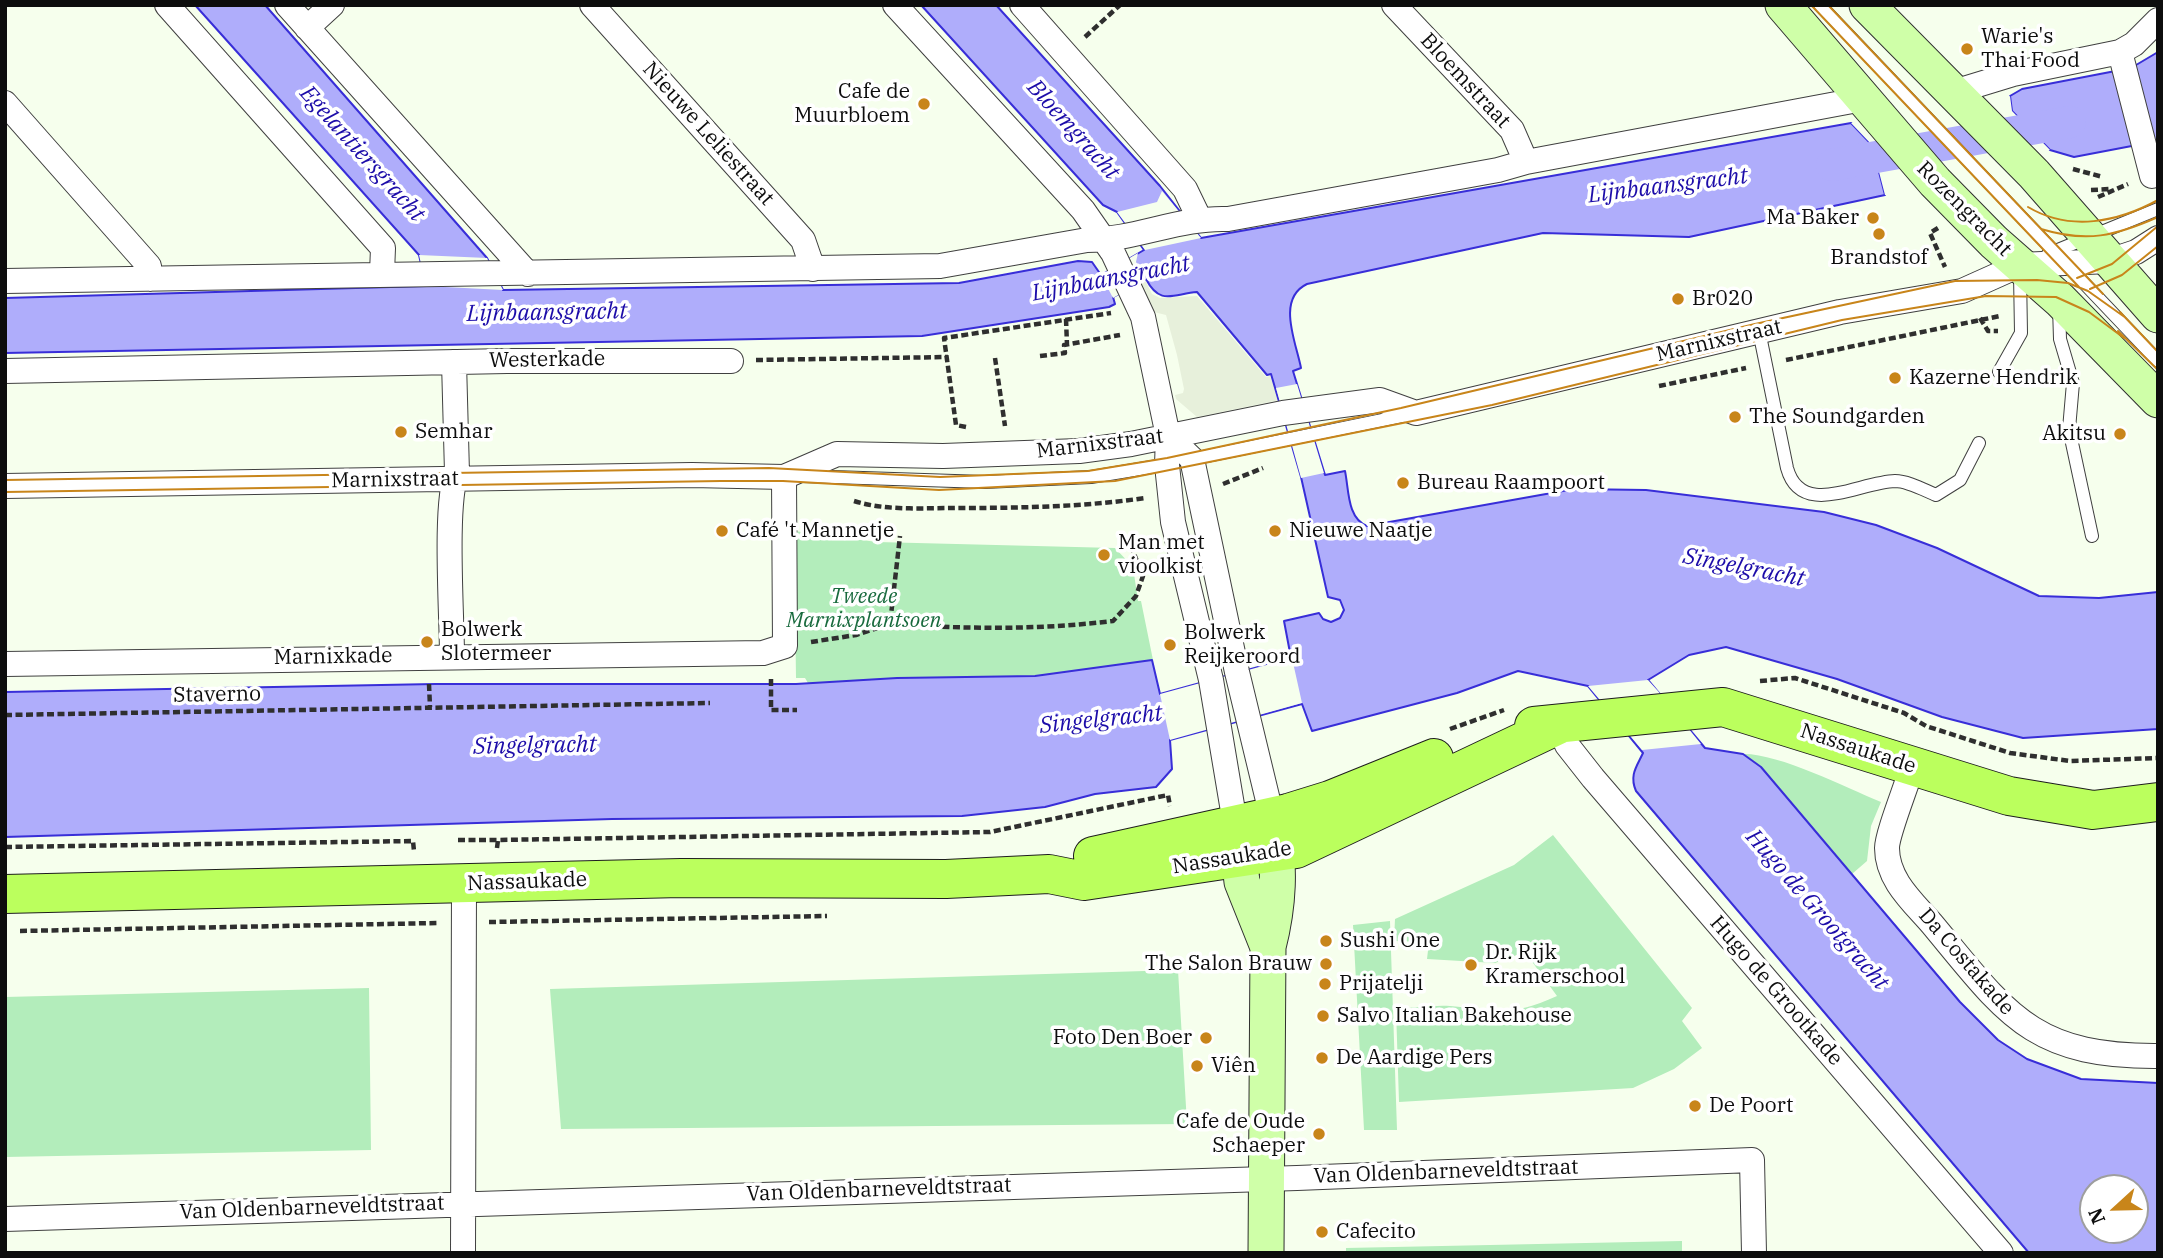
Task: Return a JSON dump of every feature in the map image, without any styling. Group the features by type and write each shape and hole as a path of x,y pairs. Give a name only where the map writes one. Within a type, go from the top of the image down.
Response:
{"main road":[{"name":"Nassaukade","path":"1049,874 1079,859 1176,838 1256,838 1296,849 1558,725 1723,707 2009,796 2093,810 2158,802"},
{"name":"Nassaukade","path":"5,894 681,878 946,879 1049,874 1084,881 1256,838"}],"street":[{"path":"167,5 383,248 382,273"},
{"path":"287,5 528,274"},
{"path":"307,28 332,5"},
{"name":"Nieuwe Leliestraat","path":"592,5 803,240 813,269"},
{"path":"895,5 1083,210 1106,240 1143,317 1168,436 1167,464 1172,522 1220,726 1256,838"},
{"path":"1022,5 1185,189 1193,219"},
{"name":"Bloemstraat","path":"1394,5 1512,130 1526,162"},
{"name":"Rozengracht","path":"1783,5 1935,182 2060,300 2158,400"},
{"path":"1867,5 2018,158 2158,315"},
{"path":"1960,98 2013,74 2120,52 2134,44 2158,20"},
{"path":"2120,52 2152,176"},
{"path":"5,103 149,266 150,279"},
{"path":"5,281 419,272 528,274 940,266 1087,240 1106,240 1193,219 1228,219 1498,170 1526,162 1871,109"},
{"name":"Marnixstraat","path":"5,486 784,477 837,454 943,456 1110,447 1168,436 1301,419 1380,400 1416,413 1759,331 1962,291 2020,265 2099,249 2136,252 2158,238"},
{"name":"Westerkade","path":"5,371 454,362 732,361"},
{"path":"452,655 451,515 454,479 457,473 454,362"},
{"path":"1168,436 1192,459 1248,719 1256,838 1242,882 1268,947 1266,1253"},
{"path":"784,477 785,646"},
{"name":"Marnixkade","path":"5,664 452,655 763,653 785,646"},
{"name":"Hugo de Grootkade","path":"1558,725 1567,746 1592,778 2001,1253"},
{"name":"Da Costakade","path":"1912,767 1887,848 1893,878 1983,988 2020,1023 2065,1045 2115,1056 2158,1056"},
{"path":"463,1253 461,1203 464,884"},
{"name":"Van Oldenbarneveldtstraat","path":"5,1219 1266,1179 1752,1160 1754,1253"}],"lane":[{"name":"Rozengracht","path":"1820,5 2158,361"},
{"name":"Marnixstraat","path":"2099,249 2158,209"},
{"path":"1999,372 2021,333 2020,265"},
{"path":"2060,300 2058,326 2073,383 2069,429 2092,536"},
{"path":"1759,331 1787,468 1793,484 1805,494 1821,495 1898,481 1936,495 1961,480 1979,443"},
{"name":"Marnixstraat","path":"784,477 985,482 1091,477 1291,439 1301,419"}],"path":[{"path":"1066,55 1120,5"},
{"path":"2066,167 2103,177"},
{"path":"2091,201 2114,188 2152,176"},
{"path":"969,428 956,425 944,338 1103,314"},
{"path":"1066,319 1067,345"},
{"path":"1040,356 1065,353 1064,345 1094,340"},
{"path":"732,361 948,357"},
{"path":"993,427 1007,426 995,358"},
{"path":"785,646 856,635 890,624 999,629 1050,628 1113,621 1136,596 1143,576 1126,534"},
{"path":"890,624 900,536"},
{"name":"Nassaukade","path":"1754,682 1795,678 1904,713 1926,726 2010,753 2070,761 2158,758"},
{"path":"429,684 430,708"},
{"name":"Staverno","path":"5,715 710,703"},
{"path":"771,710 797,710"},
{"path":"457,840 989,832 1168,795 1176,838"},
{"path":"483,851 497,851 498,840"},
{"path":"5,847 414,841 413,851 427,851"},
{"path":"19,931 834,915"}],"green space":[{"name":"Tweede Marnixplantsoen","path":"794,531 877,542 1115,548 1133,567 1138,601 1141,601 1153,660 1035,676 808,683 805,678 796,678"},
{"path":"1744,754 1759,755 1794,765 1881,802 1871,826 1867,861 1852,874 1761,767"},
{"path":"1553,835 1692,1008 1682,1021 1702,1048 1674,1069 1633,1088 1399,1102 1396,1009 1443,1006 1504,1010 1527,1007 1557,996 1525,952 1495,963 1427,959 1429,942 1394,941 1395,919 1514,865"},
{"path":"1390,921 1397,1130 1364,1130 1353,925"},
{"path":"1178,970 1187,1124 561,1129 550,989"},
{"path":"369,988 371,1150 5,1157 5,997"},
{"path":"1682,1241 1682,1253 1346,1253 1346,1248"}],"shaded area":[{"path":"1145,280 1152,294 1160,298 1197,296 1266,377 1270,376 1279,400 1197,417 1176,399 1175,395 1183,393 1184,389 1177,355 1166,315 1154,312 1139,284"}],"water":[{"path":"195,5 265,5 487,258 503,290 959,283 1078,261 1092,262 1101,275 1144,250 1117,212 1103,205 921,5 996,5 1160,186 1201,238 1851,123 1872,145 1885,195 1689,237 1543,233 1307,284 1292,300 1290,310 1290,322 1301,368 1293,371 1325,475 1345,471 1352,510 1360,522 1367,526 1574,489 1646,490 1824,512 1876,525 1937,548 2039,596 2099,598 2158,592 2158,729 2023,738 1942,717 1837,679 1726,647 1689,655 1648,680 1705,748 1743,754 1761,767 1960,1002 1998,1040 2027,1059 2081,1079 2158,1083 2158,1253 2029,1253 1636,791 1634,775 1643,753 1588,686 1518,671 1457,693 1312,731 1302,704 1170,740 1172,769 1156,787 1095,794 1045,807 962,816 612,819 5,837 5,692 435,684 796,684 897,678 1035,676 1152,660 1160,694 1291,658 1284,621 1319,613 1323,619 1331,622 1340,618 1344,610 1340,600 1328,597 1301,477 1271,374 1267,375 1197,292 1162,296 1156,293 1146,279 1113,297 1115,304 1109,307 922,336 5,353 5,298 426,286 419,255"},
{"path":"2158,52 2158,141 2074,157 2050,150 2012,111 2010,96 2022,89 2131,68"}],"pier":[{"path":"2010,96 2012,111 2050,150 2046,151 2009,113 2007,97"},
{"path":"1851,123 1855,123 1875,144 1889,195 1885,195 1872,145"},
{"path":"1162,191 1201,238 1145,250 1117,212 1157,202"},
{"path":"1138,253 1136,262 1146,279 1113,298 1101,275"},
{"path":"419,255 487,258 503,290 426,286"},
{"path":"1297,384 1324,473 1301,478 1276,388"},
{"path":"1292,658 1302,703 1170,740 1160,694"},
{"path":"1648,680 1701,744 1642,750 1588,686"}],"waterway":[{"name":"Lijnbaansgracht","path":"1832,165 2070,122"}],"tram line":[{"path":"1811,5 2079,287"},
{"path":"1828,5 2103,294"},
{"path":"2028,207 2060,220 2077,222 2127,214 2158,200"},
{"path":"2041,229 2073,236 2101,235 2128,229 2158,217"},
{"path":"2077,278 2112,264 2158,226"},
{"path":"2090,289 2122,275 2158,246"},
{"path":"5,480 769,468 940,477 1088,471 1167,458 1401,408 1755,324 1955,281 2037,280 2068,283 2088,291 2126,318"},
{"path":"5,492 721,481 783,481 939,490 1115,481 1492,405 1842,320 1986,296 2056,297 2089,312 2124,338"},
{"path":"2120,312 2158,352"},
{"path":"2118,331 2158,370"}],"place":[{"name":"Warie's Thai Food","path":"1967,49"},
{"name":"Cafe de Muurbloem","path":"924,104"},
{"name":"Ma Baker","path":"1873,218"},
{"name":"Brandstof","path":"1879,234"},
{"name":"Br020","path":"1678,299"},
{"name":"Kazerne Hendrik","path":"1895,378"},
{"name":"The Soundgarden","path":"1735,417"},
{"name":"Semhar","path":"401,432"},
{"name":"Akitsu","path":"2120,434"},
{"name":"Bureau Raampoort","path":"1403,483"},
{"name":"Café 't Mannetje","path":"722,531"},
{"name":"Nieuwe Naatje","path":"1275,531"},
{"name":"Man met vioolkist","path":"1104,555"},
{"name":"Bolwerk Slotermeer","path":"427,642"},
{"name":"Bolwerk Reijkeroord","path":"1170,645"},
{"name":"Sushi One","path":"1326,941"},
{"name":"The Salon Brauw","path":"1326,964"},
{"name":"Dr. Rijk Kramerschool","path":"1471,965"},
{"name":"Prijatelji","path":"1325,984"},
{"name":"Salvo Italian Bakehouse","path":"1323,1016"},
{"name":"Foto Den Boer","path":"1206,1038"},
{"name":"De Aardige Pers","path":"1322,1058"},
{"name":"Viên","path":"1197,1066"},
{"name":"De Poort","path":"1695,1106"},
{"name":"Cafe de Oude Schaeper","path":"1319,1134"},
{"name":"Cafecito","path":"1322,1232"}],"water label":[{"name":"Bloemgracht","path":"1073,130"},
{"name":"Egelantiersgracht","path":"362,154"},
{"name":"Singelgracht","path":"1744,568"},
{"name":"Singelgracht","path":"1101,720"},
{"name":"Singelgracht","path":"535,746"},
{"name":"Hugo de Grootgracht","path":"1817,910"}]}
